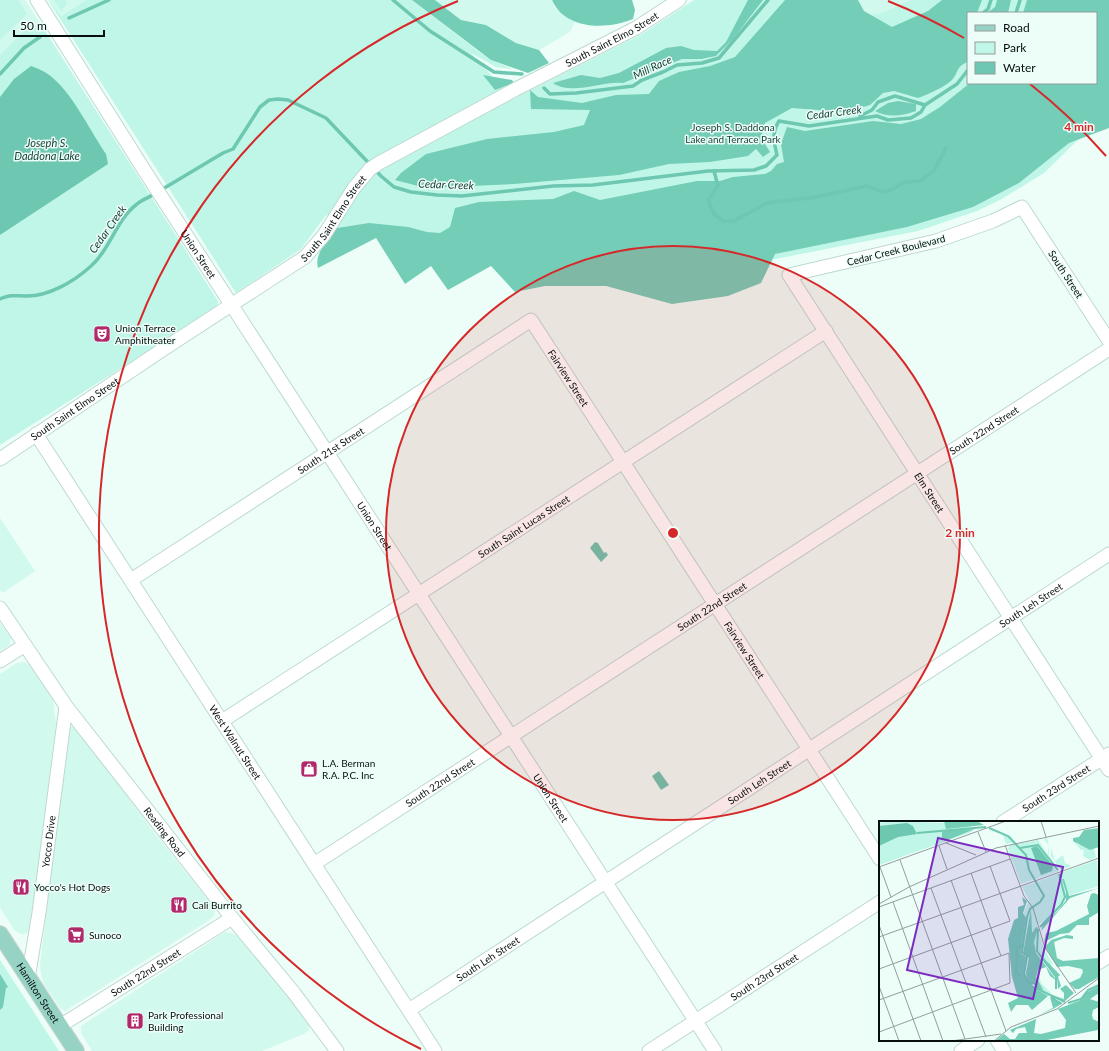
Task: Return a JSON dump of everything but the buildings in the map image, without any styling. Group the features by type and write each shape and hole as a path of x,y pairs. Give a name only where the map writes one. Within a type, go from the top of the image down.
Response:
{"main road":[{"name":"Hamilton Street","path":"0,934 76,1051"}],"street":[{"name":"Union Street","path":"37,0 146,173 715,1051"},
{"name":"South Saint Elmo Street","path":"0,459 305,257 324,235 357,185 370,169 392,154 636,28 679,0"},
{"name":"Cedar Creek Boulevard","path":"789,275 936,241 993,221 1022,207"},
{"name":"South Street","path":"1022,207 1109,341"},
{"name":"Elm Street","path":"789,275 1011,618 1105,756 1109,770"},
{"name":"South 21st Street","path":"131,580 327,451 531,320"},
{"name":"Fairview Street","path":"531,320 879,857"},
{"name":"South Saint Lucas Street","path":"222,721 826,331"},
{"name":"South 22nd Street","path":"314,864 1109,349"},
{"name":"West Walnut Street","path":"36,434 435,1051"},
{"name":"South Leh Street","path":"409,1010 1109,554"},
{"name":"Reading Road","path":"0,608 66,706 232,918 294,993 337,1051"},
{"path":"0,661 25,645"},
{"name":"Yocco Drive","path":"28,978 40,906 66,706"},
{"name":"South 23rd Street","path":"1005,821 1105,756"},
{"name":"South 23rd Street","path":"649,1051 879,903"},
{"name":"South 22nd Street","path":"60,1026 232,918"},
{"path":"1099,962 1109,956"},
{"path":"961,1051 976,1041"},
{"path":"998,1041 1004,1051"}],"shaded area":[{"path":"0,0 25,0 40,23 16,39 0,60"},
{"path":"48,0 86,0 59,17"},
{"path":"435,0 552,0 555,8 575,22 570,32 539,50 516,43 486,25 461,20"},
{"path":"858,0 942,0 892,27 864,11"},
{"path":"0,518 35,571 3,593 0,590"},
{"path":"0,623 11,638 9,645 0,651"},
{"path":"25,662 31,666 53,700 56,723 30,928 27,933 23,935 15,931 0,908 0,674 17,663"},
{"path":"75,726 156,835 214,907 215,911 214,916 208,921 65,1011 61,1009 44,984 40,965 68,734 70,727"},
{"path":"225,932 232,933 240,937 310,1023 309,1030 304,1034 262,1051 92,1051 81,1033 81,1026"}],"green space":[{"path":"0,0 18,0 27,14 0,40"},
{"name":"Joseph S. Daddona Lake and Terrace Park","path":"48,0 61,16 86,0 412,0 491,60 513,69 496,67 471,53 513,99 642,34 694,0 851,0 861,15 880,14 911,0 1109,0 1109,103 1080,138 1044,173 1000,200 977,211 918,231 745,265 356,225 337,228 341,220 326,215 301,249 236,293"},
{"path":"54,0 65,0 67,4 61,11"},
{"path":"412,0 435,0 461,20 486,25 516,43 539,50 549,63 528,73 491,60"},
{"path":"552,0 632,0 635,10 633,19 622,23 599,26 587,25 566,17 558,10"},
{"path":"748,0 763,0 733,39 716,56 701,59 682,59 623,83 569,88 561,87 553,83 581,75 600,78 619,73 666,48 681,46 694,50 717,51 726,42"},
{"path":"785,0 858,0 864,11 892,27 928,11 942,0 982,0 977,12 967,12 967,62 961,65 952,80 948,83 918,98 894,91 883,93 870,105 846,112 792,108 765,123 761,138 770,152 763,157 756,149 748,156 710,162 669,164 619,175 514,184 426,188 395,180 401,173 426,154 487,139 554,132 584,125 590,110 531,109 530,90 538,97 582,103 616,95 649,94 659,81 679,72 710,66 735,57"},
{"path":"997,0 1011,0 1008,12 988,12 995,7"},
{"path":"1027,0 1109,0 1109,128 1069,143 1019,183 973,207 907,227 775,254 761,283 728,296 672,304 606,286 545,286 515,292 491,266 448,290 431,266 405,284 376,238 318,268 317,263 320,252 337,228 369,223 408,227 427,232 440,233 450,227 455,208 479,202 553,199 574,191 600,200 697,181 720,181 733,177 765,174 771,171 777,164 784,162 781,144 787,127 805,131 873,121 901,124 921,119 940,107 969,84 1097,84 1097,12 1023,12"},
{"path":"40,23 218,301 217,307 0,445 0,55 26,29 29,30"},
{"path":"483,75 512,80 514,83 495,90"},
{"path":"898,101 916,104 916,111 895,116 885,115 875,111 888,103"},
{"path":"0,960 59,1051 0,1051"},
{"path":"0,974 8,987 6,988 3,1007 0,1010"}],"water":[{"name":"Joseph S. Daddona Lake","path":"31,66 50,75 62,86 106,154 108,164 0,235 0,97 14,79"},
{"path":"595,542 598,543 604,553 606,552 608,555 601,562 590,548"},
{"path":"659,771 669,785 661,790 652,776"}],"waterway":[{"name":"Mill Race","path":"69,18 109,0"},
{"name":"Mill Race","path":"393,0 430,31 494,72 522,74"},
{"name":"Mill Race","path":"544,88 550,94 576,93 633,86 642,80 677,65 702,63 719,58 768,0"},
{"path":"984,12 988,9 991,0"},
{"name":"Cedar Creek","path":"1016,12 1020,0"},
{"name":"Mill Race","path":"0,74 24,48 40,37"},
{"name":"Cedar Creek","path":"161,190 223,153 233,149 260,107 269,100 288,100 326,118 381,176 394,187 411,192 462,196 553,186 593,185 708,171 754,170 766,166 777,155 774,134 779,121 809,126 877,116 888,120 911,118 921,112 925,105 957,84 967,71"},
{"path":"860,116 872,110 878,102 895,96 925,105"},
{"path":"714,171 718,186 708,200 714,214 723,221 734,221 767,203 816,197 867,186 882,192 893,189 904,182 920,181 934,171 946,148"},
{"name":"Cedar Creek","path":"0,299 11,296 44,294 76,278 97,260 118,226 130,211 139,203 156,193"}],"place":[{"name":"Union Terrace Amphitheater","path":"102,334"},
{"name":"L.A. Berman R.A. P.C. Inc","path":"309,769"},
{"name":"Yocco's Hot Dogs","path":"21,887"},
{"name":"Cali Burrito","path":"179,905"},
{"name":"Sunoco","path":"76,935"},
{"name":"Park Professional Building","path":"135,1021"}]}
